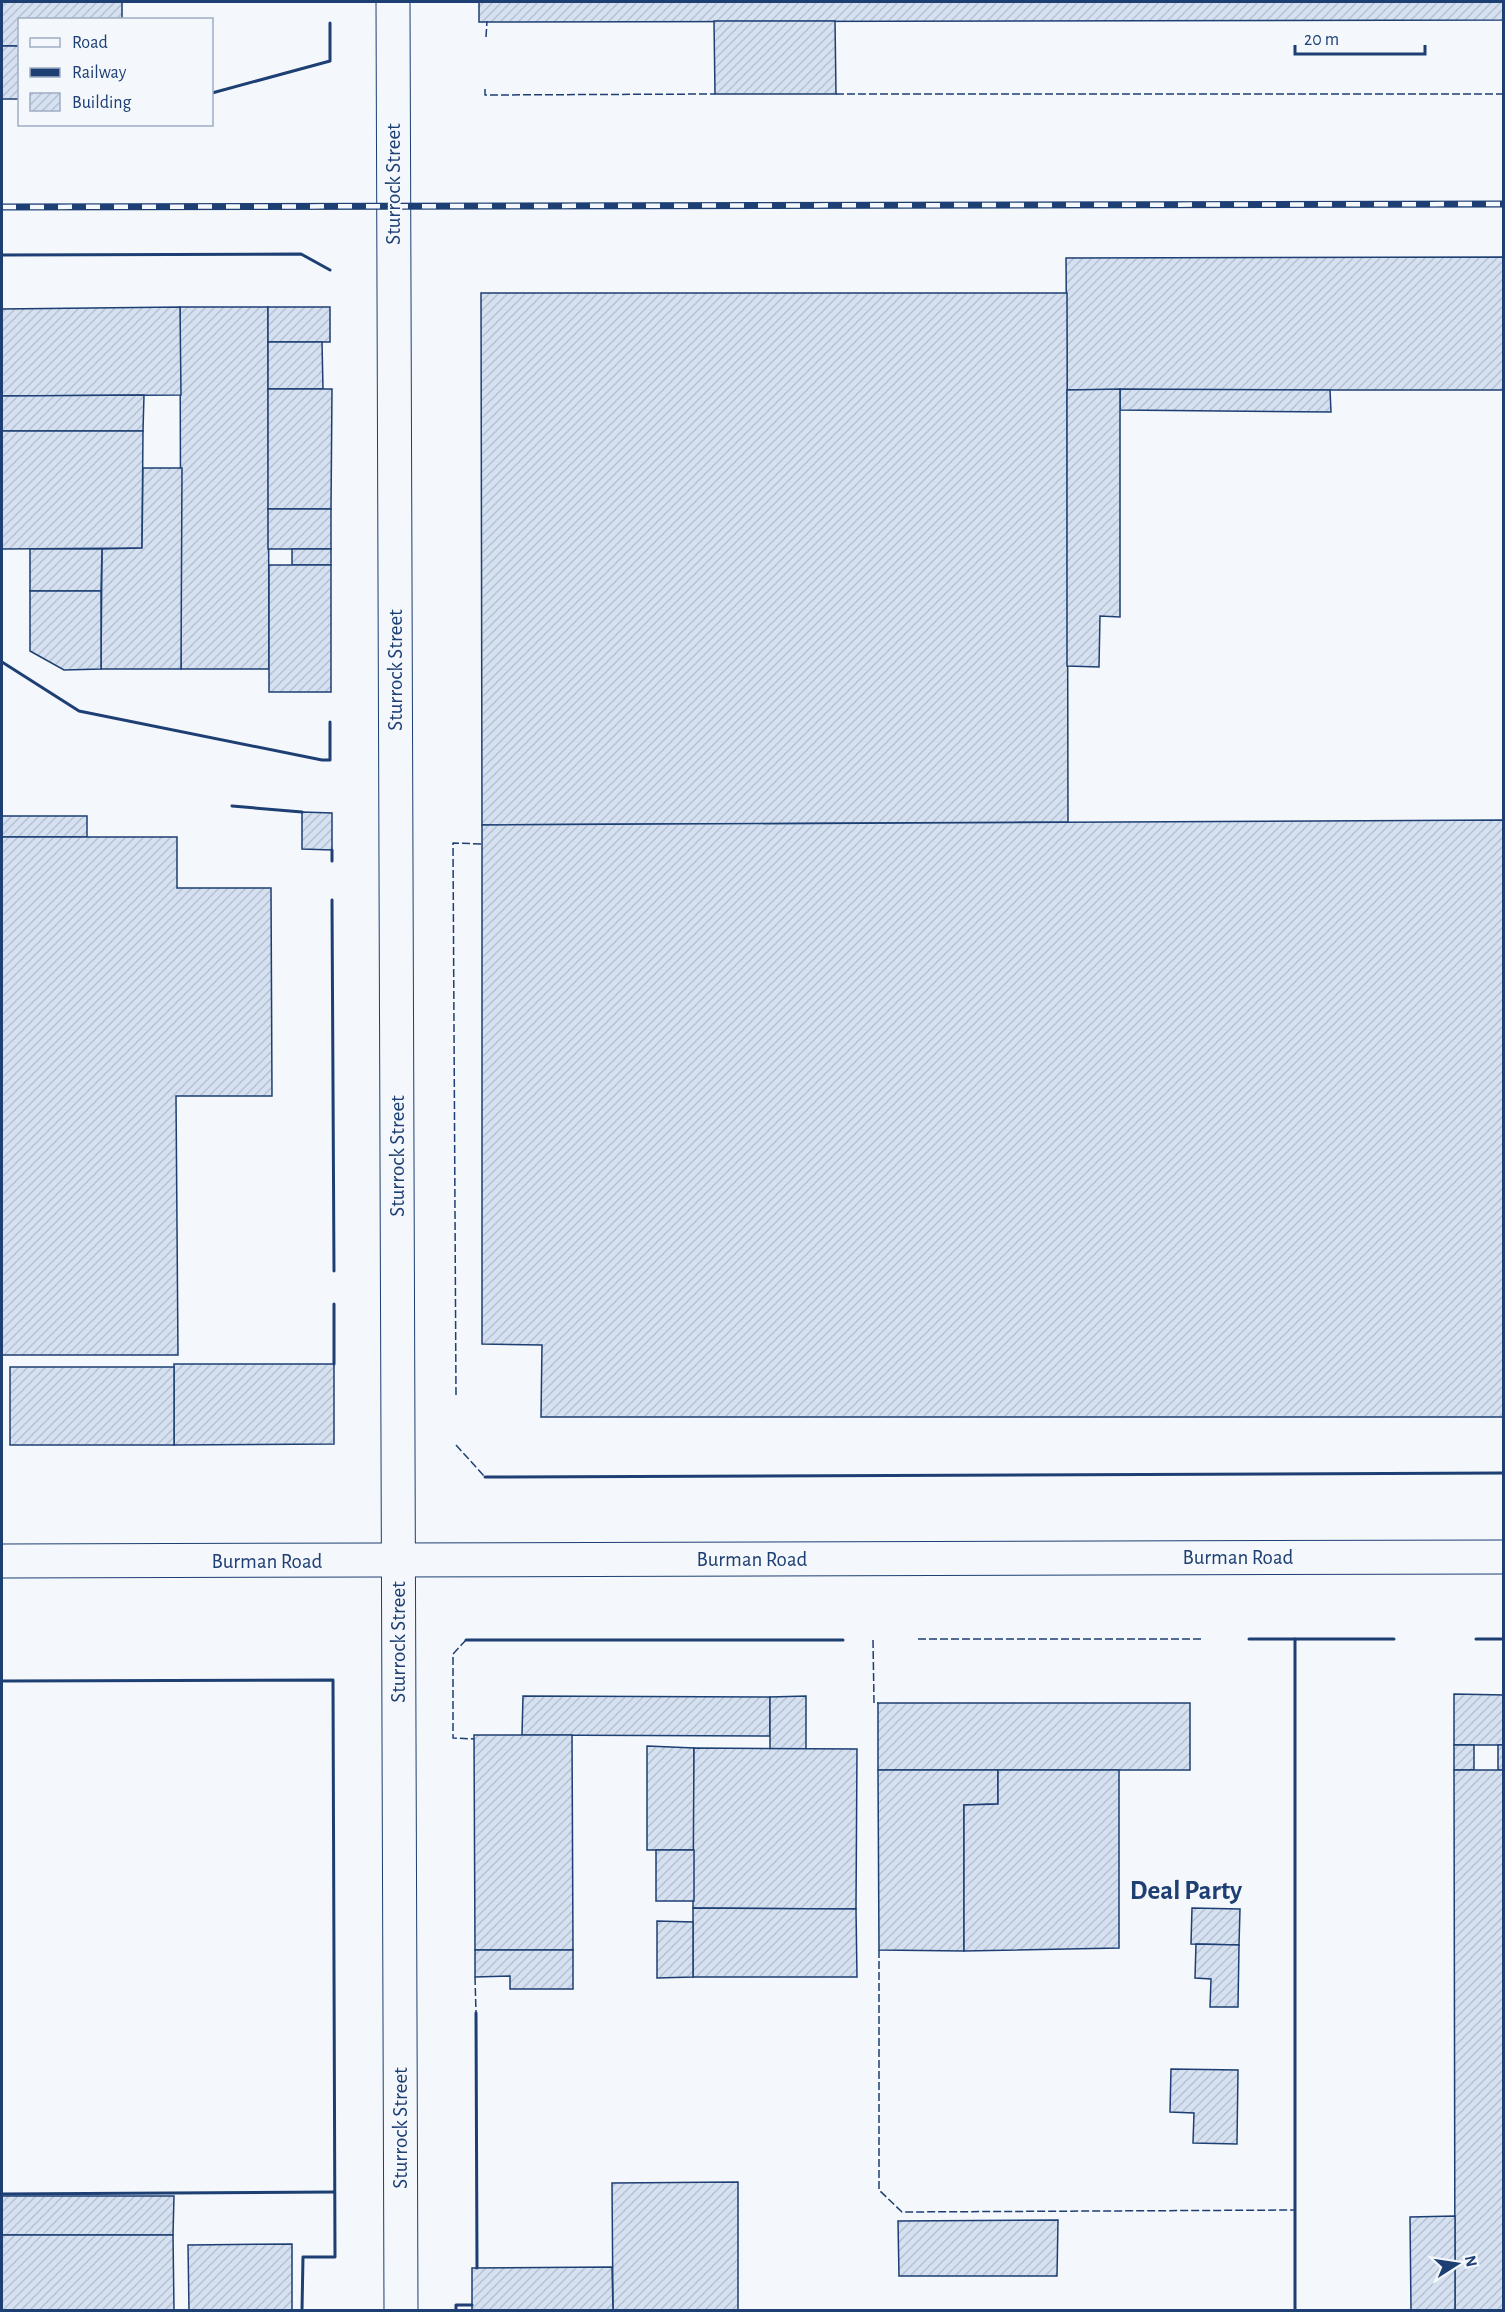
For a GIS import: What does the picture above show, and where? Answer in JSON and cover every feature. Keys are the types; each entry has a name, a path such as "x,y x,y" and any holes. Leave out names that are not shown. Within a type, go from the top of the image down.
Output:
{"street":[{"name":"Sturrock Street","path":"393,2 401,2310"},
{"name":"Burman Road","path":"2,1561 1503,1557"}],"building":[{"path":"2,2 122,2 122,18 18,18 18,46 2,46"},
{"path":"479,2 1504,2 1504,20 479,22"},
{"path":"714,21 835,21 836,94 715,94"},
{"path":"2,46 18,46 18,99 2,99"},
{"path":"1504,257 1504,390 1067,390 1066,258"},
{"path":"481,293 1067,293 1068,822 482,825"},
{"path":"180,307 268,307 269,669 181,669"},
{"path":"180,307 181,395 2,396 2,309"},
{"path":"268,307 330,307 330,342 268,342"},
{"path":"268,342 322,342 323,389 268,389"},
{"path":"268,389 332,389 331,509 268,509"},
{"path":"1120,389 1330,390 1331,412 1120,410"},
{"path":"1120,389 1120,617 1100,616 1099,667 1067,666 1067,390"},
{"path":"144,395 143,431 2,431 2,396"},
{"path":"2,431 143,431 142,548 2,549"},
{"path":"143,468 182,468 181,669 101,669 102,549 142,548"},
{"path":"268,509 331,509 331,549 268,549"},
{"path":"30,549 102,549 101,591 30,591"},
{"path":"292,549 331,549 331,565 292,565"},
{"path":"269,565 331,565 331,692 269,692"},
{"path":"30,591 101,591 101,669 64,670 30,651"},
{"path":"302,812 332,813 332,850 302,849"},
{"path":"2,816 87,816 87,837 2,837"},
{"path":"1504,820 1504,1417 541,1417 542,1345 482,1344 482,825"},
{"path":"2,837 177,837 177,888 271,888 272,1096 176,1096 178,1355 2,1355"},
{"path":"174,1364 334,1364 334,1444 174,1445"},
{"path":"10,1367 174,1367 174,1445 10,1445"},
{"path":"1454,1694 1504,1695 1504,1745 1454,1745"},
{"path":"523,1696 770,1697 770,1736 522,1735"},
{"path":"806,1696 806,1749 770,1749 770,1697"},
{"path":"878,1703 1190,1703 1190,1770 878,1770"},
{"path":"474,1735 572,1735 573,1950 475,1950"},
{"path":"1454,1745 1474,1745 1474,1770 1454,1770"},
{"path":"1498,1745 1504,1745 1504,1770 1498,1770"},
{"path":"647,1746 694,1748 694,1850 647,1850"},
{"path":"694,1748 857,1749 856,1909 693,1908"},
{"path":"878,1770 998,1770 998,1804 964,1805 964,1951 879,1950"},
{"path":"998,1770 1119,1770 1119,1948 964,1951 964,1805 998,1804"},
{"path":"1454,1770 1504,1770 1504,2310 1455,2310"},
{"path":"656,1850 694,1850 694,1901 656,1901"},
{"path":"693,1908 856,1909 857,1977 693,1977"},
{"path":"1192,1908 1240,1909 1239,1945 1191,1944"},
{"path":"657,1921 693,1922 693,1977 657,1978"},
{"path":"1196,1944 1239,1945 1238,2007 1210,2007 1211,1979 1195,1978"},
{"path":"475,1950 573,1950 573,1989 510,1989 510,1976 475,1977"},
{"path":"1171,2069 1238,2070 1237,2144 1193,2143 1194,2113 1170,2112"},
{"path":"738,2182 738,2310 613,2310 612,2183"},
{"path":"2,2196 174,2196 173,2235 2,2235"},
{"path":"1455,2216 1455,2310 1411,2310 1410,2217"},
{"path":"1058,2220 1057,2276 899,2276 898,2221"},
{"path":"2,2235 173,2235 174,2310 2,2310"},
{"path":"292,2244 292,2310 189,2310 188,2245"},
{"path":"612,2267 613,2310 472,2310 472,2268"}],"railway":[{"path":"2,207 1504,204"}],"fence":[{"path":"486,37 487,21"},
{"path":"485,89 485,95 715,94"},
{"path":"836,94 1504,94"},
{"path":"456,1395 453,843 482,844"},
{"path":"456,1445 485,1477"},
{"path":"918,1639 1201,1639"},
{"path":"466,1640 453,1654 453,1738 474,1739"},
{"path":"873,1640 874,1703 878,1703"},
{"path":"879,1950 879,2190 902,2212 1295,2210"},
{"path":"475,1977 476,2013"}],"wall":[{"path":"213,93 330,61 330,23"},
{"path":"2,255 301,254 330,270"},
{"path":"2,662 79,711 322,760 330,760 330,722"},
{"path":"232,806 302,812"},
{"path":"332,850 332,861"},
{"path":"332,900 334,1271"},
{"path":"334,1304 334,1364"},
{"path":"485,1477 1504,1473"},
{"path":"1249,1639 1295,1639"},
{"path":"1295,2310 1295,1639 1394,1639"},
{"path":"1476,1639 1504,1639"},
{"path":"466,1640 843,1640"},
{"path":"2,1681 333,1680 335,2257 303,2257 302,2310"},
{"path":"476,2013 477,2268"},
{"path":"2,2194 334,2192"},
{"path":"456,2310 456,2305 472,2305"}],"district":[{"name":"Deal Party","path":"1186,1890"}]}
